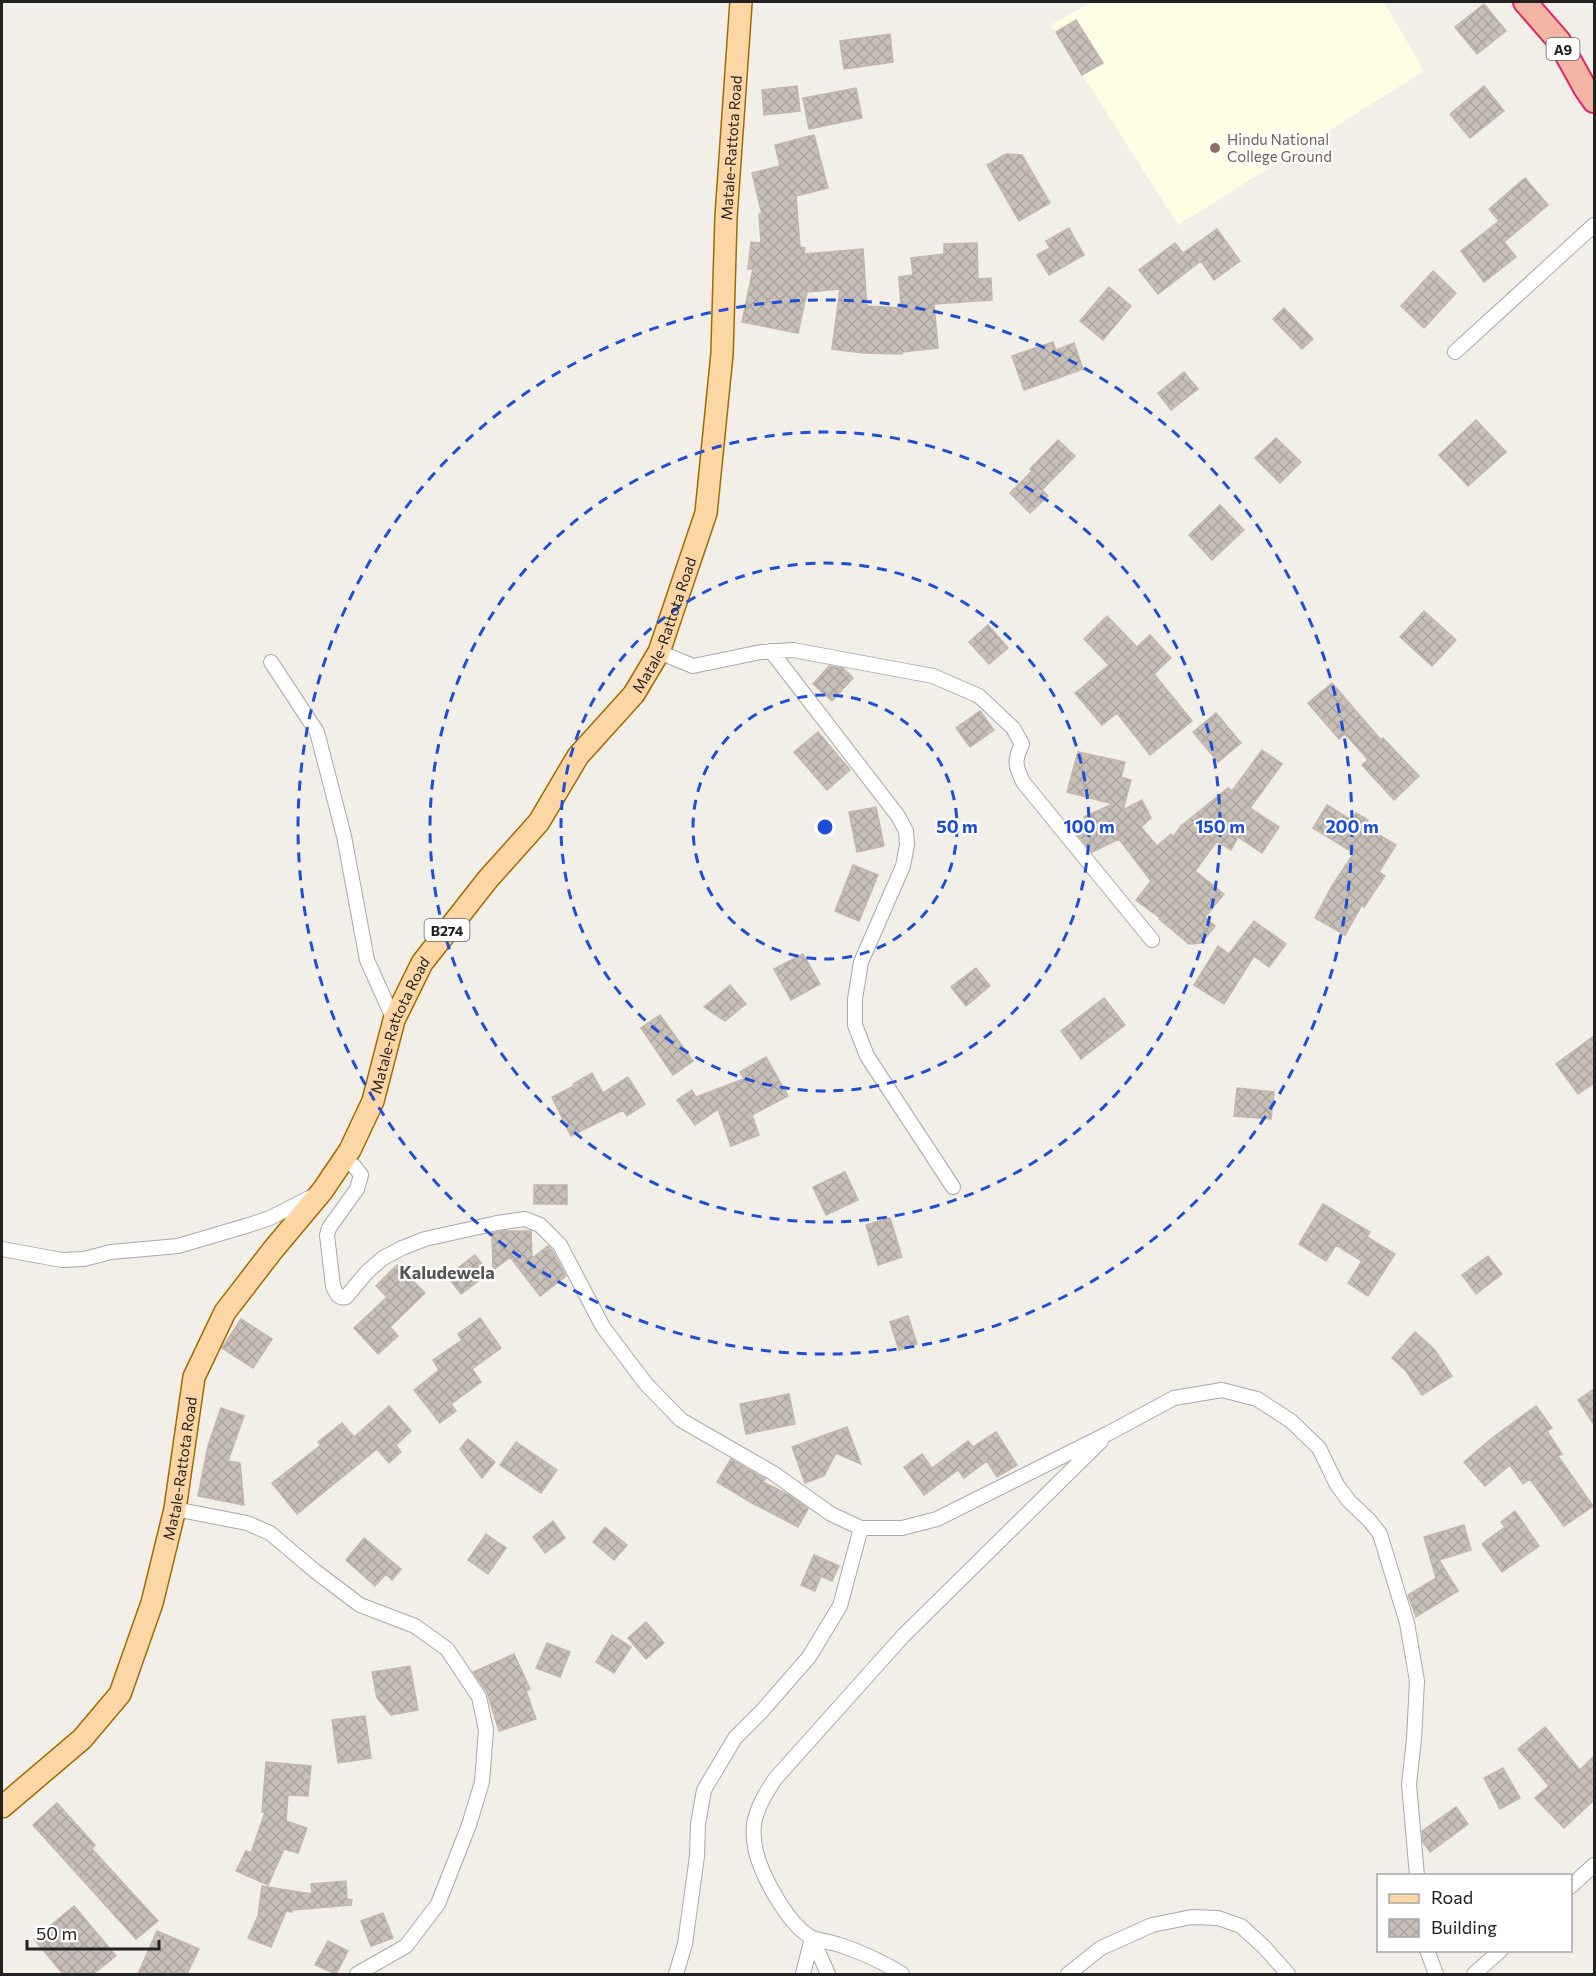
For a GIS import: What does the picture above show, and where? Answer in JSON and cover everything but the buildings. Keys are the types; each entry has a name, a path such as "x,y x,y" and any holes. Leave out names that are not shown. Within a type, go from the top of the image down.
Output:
{"highway":[{"name":"A9","path":"1525,2 1559,41 1591,91"}],"main road":[{"name":"Matale-Rattota Road","path":"2,1808 82,1738 120,1694 152,1603 175,1509 194,1377 225,1312 323,1190 350,1150 373,1101 394,1020 422,963 488,879 539,822 578,756 634,694 659,652 706,513 722,354 726,217 741,2"}],"street":[{"path":"1455,352 1594,225"},
{"path":"659,652 693,666 761,652 793,650 933,676 979,696 1013,728 1022,744 1016,757 1016,768 1023,782 1152,940"},
{"path":"771,651 898,816 906,831 907,845 903,867 861,962 855,999 855,1025 867,1056 953,1187"},
{"path":"271,662 317,732 344,836 367,960 394,1020"},
{"path":"343,1160 354,1166 361,1175 357,1189 327,1234 336,1294 346,1297 367,1272 383,1258 402,1248 425,1239 525,1219 540,1226 560,1245 603,1327 646,1384 681,1420 707,1437 764,1467 831,1514 861,1528 902,1528 938,1519 1174,1398 1221,1390 1257,1399 1291,1421 1319,1448 1337,1485 1380,1534 1407,1623 1417,1681 1409,1784 1417,1874"},
{"path":"2,1249 62,1260 84,1259 111,1252 178,1246 270,1218 323,1190"},
{"path":"902,1974 885,1964 840,1945 812,1938 794,1923 775,1894 759,1861 754,1840 754,1822 761,1800 775,1779 903,1636 1109,1433"},
{"path":"175,1509 247,1523 270,1533 360,1605 415,1626 447,1649 479,1697 486,1730 482,1782 469,1825 438,1904 406,1946 357,1974"},
{"path":"676,1974 685,1944 704,1790 735,1738 809,1657 840,1606 861,1528"},
{"path":"1572,1885 1594,1865"},
{"path":"1068,1974 1101,1948 1152,1925 1192,1917 1218,1918 1241,1926 1288,1974"},
{"path":"803,1974 812,1938"},
{"path":"812,1938 828,1974"},
{"path":"1428,1952 1436,1974"},
{"path":"1474,1974 1499,1952"}],"shaded area":[{"name":"Hindu National College Ground","path":"1092,2 1384,2 1424,71 1178,225 1051,25"}],"place":[{"name":"Hindu National College Ground","path":"1215,148"}],"district":[{"name":"Kaludewela","path":"447,1272"}]}
